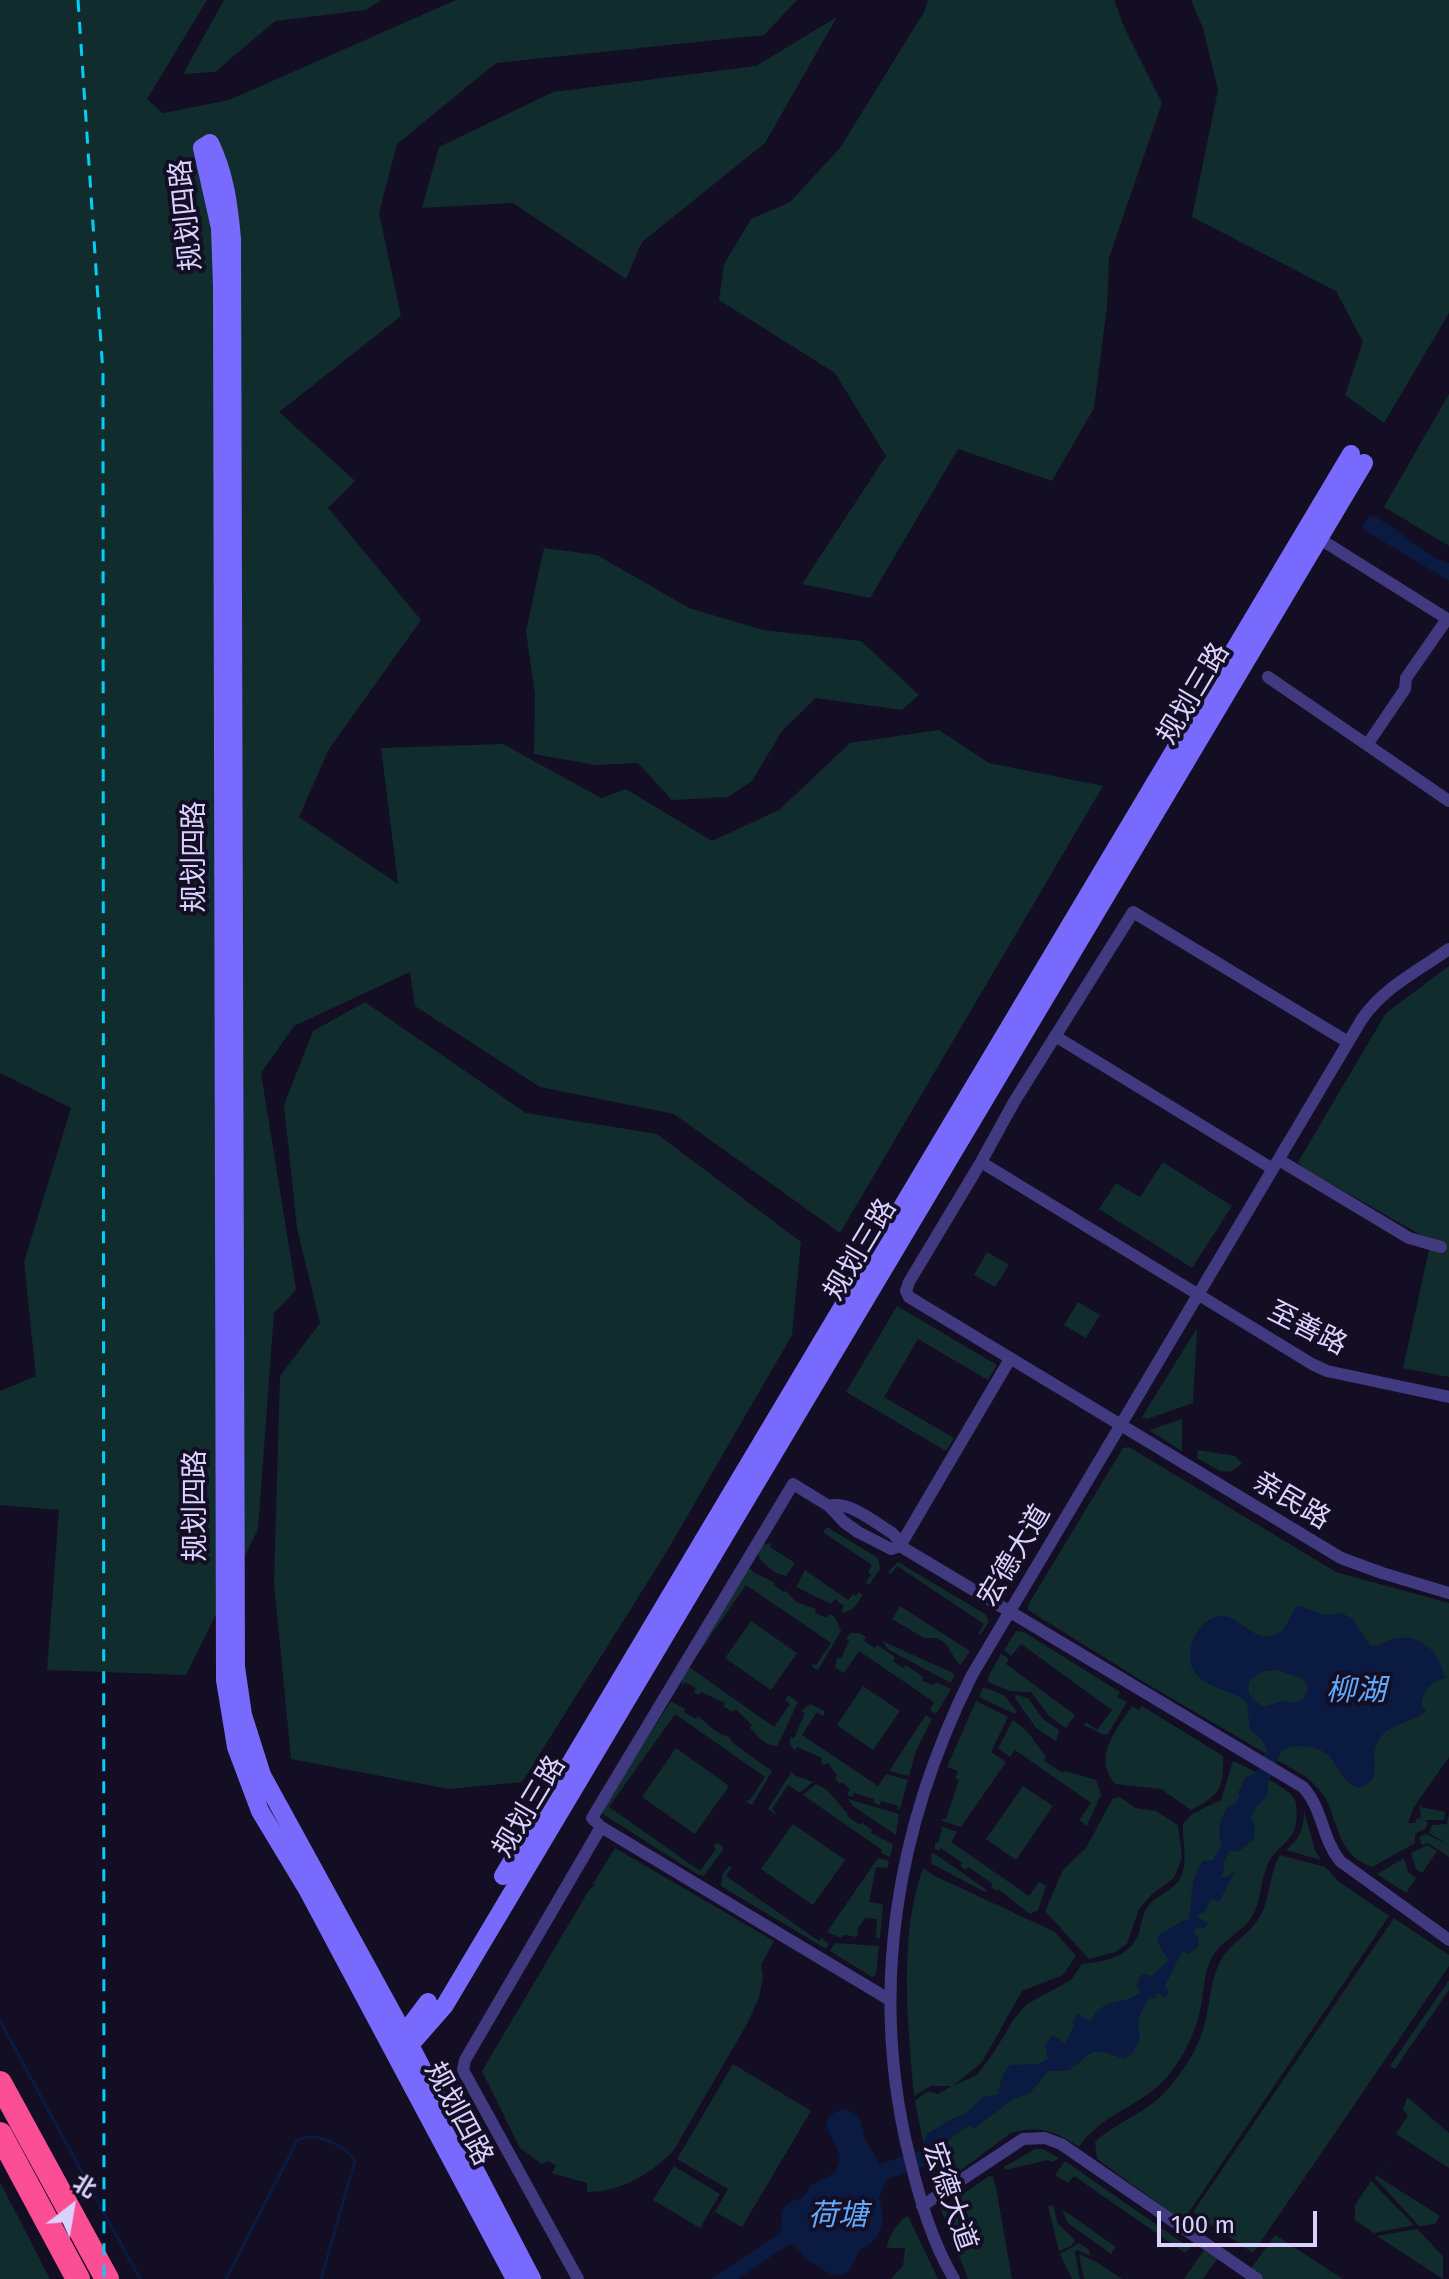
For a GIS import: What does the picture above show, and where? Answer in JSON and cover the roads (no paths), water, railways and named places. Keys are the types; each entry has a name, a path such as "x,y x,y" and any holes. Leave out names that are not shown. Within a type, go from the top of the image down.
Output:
{"highway":[{"path":"0,2083 107,2279"},
{"path":"0,2134 78,2279"}],"main road":[{"name":"规划四路","path":"515,2279 399,2044 262,1775 243,1715 236,1667 233,286 228,200 220,164 210,143 202,148 220,228 222,286 225,1680 236,1747 260,1811 399,2044 532,2279"},
{"name":"规划三路","path":"399,2044 445,2005 948,1144 1357,458 1320,539 948,1144 503,1876"},
{"path":"399,2044 428,2002"}],"street":[{"path":"1320,539 1448,619 1408,675 1405,689 1367,745"},
{"path":"1268,677 1449,801"},
{"path":"981,1162 1133,912 1348,1042"},
{"name":"宏德大道","path":"954,2279 922,2206 901,2125 895,2082 890,2000 892,1950 900,1882 915,1816 972,1675 1348,1042 1373,1003 1449,949"},
{"path":"1055,1036 1409,1238 1441,1247"},
{"name":"至善路","path":"981,1162 1298,1357 1327,1371 1449,1397"},
{"name":"亲民路","path":"981,1162 906,1291 909,1297 1341,1558 1449,1593"},
{"path":"900,1546 1010,1359"},
{"path":"890,2000 593,1822 793,1484 829,1506 835,1504 849,1508 892,1533 900,1546 1303,1787 1314,1800 1328,1843 1347,1868 1449,1940"},
{"path":"578,2279 463,2070 465,2060 601,1827"},
{"path":"922,2206 1023,2139 1045,2138 1061,2144 1257,2279"}],"water":[{"path":"1370,515 1431,555 1449,563 1449,581 1364,530 1363,525"},
{"path":"1298,1606 1325,1615 1341,1613 1352,1618 1370,1646 1404,1638 1421,1642 1434,1653 1443,1669 1445,1678 1432,1684 1422,1700 1421,1705 1426,1711 1388,1730 1378,1741 1372,1779 1358,1788 1350,1784 1327,1754 1319,1750 1298,1746 1282,1750 1268,1783 1267,1796 1251,1817 1255,1828 1254,1839 1238,1852 1230,1850 1221,1877 1235,1871 1219,1902 1212,1898 1204,1913 1197,1918 1208,1923 1205,1928 1195,1928 1193,1933 1199,1938 1198,1947 1180,1955 1165,1986 1169,1992 1165,1999 1159,1993 1155,1994 1156,1998 1149,1999 1143,2009 1138,2022 1140,2038 1133,2053 1124,2059 1104,2052 1093,2052 1069,2071 1048,2071 1030,2093 1013,2099 974,2129 970,2125 953,2137 934,2163 886,2180 879,2199 883,2218 881,2229 844,2274 832,2274 818,2267 792,2244 738,2279 711,2279 780,2233 787,2204 804,2196 811,2186 834,2172 839,2156 827,2125 828,2118 834,2113 846,2109 859,2116 866,2141 880,2164 919,2151 927,2134 964,2115 984,2096 997,2095 1003,2074 1010,2065 1038,2064 1048,2059 1045,2045 1052,2035 1065,2043 1077,2014 1090,2021 1096,2012 1108,2004 1133,1997 1140,1992 1137,1986 1140,1976 1152,1976 1169,1960 1158,1938 1163,1932 1188,1920 1198,1869 1203,1861 1213,1860 1222,1844 1219,1830 1227,1807 1236,1803 1245,1778 1256,1773 1267,1749 1250,1730 1247,1703 1205,1682 1194,1671 1190,1659 1192,1641 1203,1625 1222,1616 1261,1636 1276,1635 1284,1628","holes":["1278,1670 1303,1679 1308,1689 1304,1699 1294,1703 1283,1701 1263,1707 1249,1692 1250,1680 1263,1671"]}],"waterway":[{"path":"0,2021 140,2279"},
{"path":"226,2279 297,2141 311,2137 337,2145 355,2161 321,2279"}],"railway":[{"path":"78,0 103,374 104,2279"}],"water label":[{"name":"柳湖","path":"1356,1692"},
{"name":"荷塘","path":"838,2217"}]}
